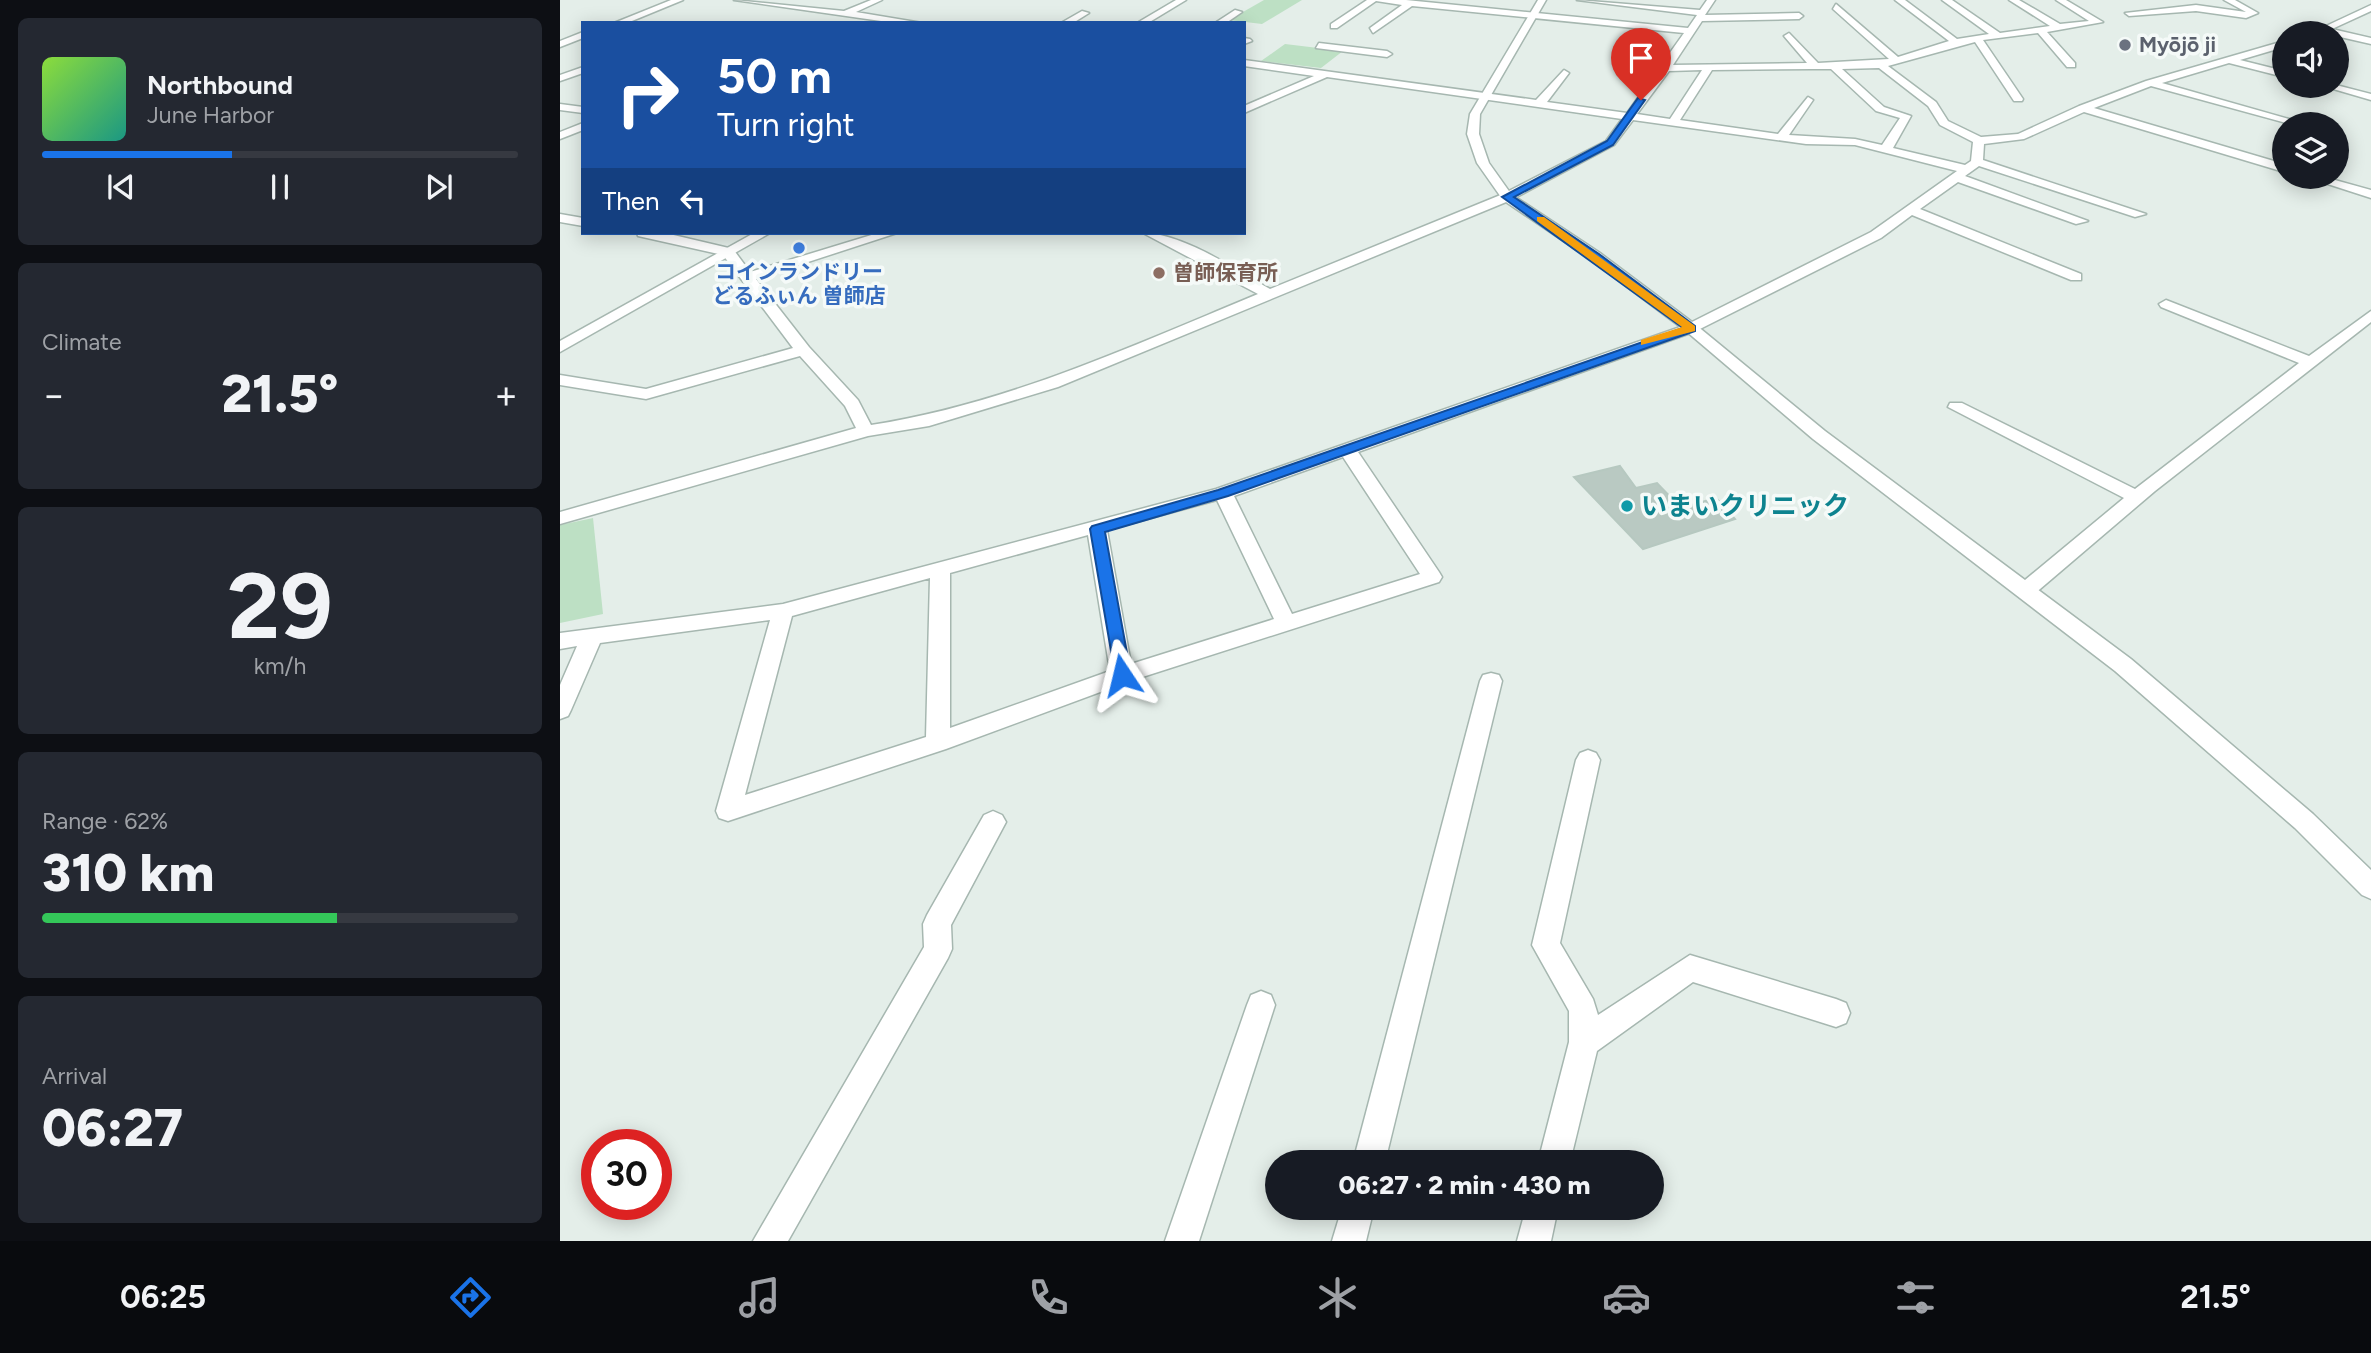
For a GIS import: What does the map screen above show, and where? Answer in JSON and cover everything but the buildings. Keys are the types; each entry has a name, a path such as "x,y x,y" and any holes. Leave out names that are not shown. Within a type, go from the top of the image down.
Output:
{"street":[{"path":"623,21 679,0"},
{"path":"738,0 904,21"},
{"path":"830,21 878,0"},
{"path":"1145,21 1182,0"},
{"path":"1334,26 1373,0"},
{"path":"1380,0 1690,31"},
{"path":"1542,0 1475,114 1473,134 1483,163 1507,197 1595,256 1691,328 1819,435 2123,665 2304,821 2371,887"},
{"path":"1581,0 1701,15 1799,16"},
{"path":"560,519 866,431 923,422 1052,384 1507,197 1610,143 1666,68 1711,0"},
{"path":"1899,0 1956,42"},
{"path":"1945,0 1997,35"},
{"path":"2013,0 2059,27"},
{"path":"1666,68 1835,68 1881,65 1956,42 2098,22 2060,0"},
{"path":"2125,0 2147,12"},
{"path":"2129,13 2196,8 2246,15 2255,13 2228,0"},
{"path":"1373,30 1410,3"},
{"path":"1836,7 1895,59"},
{"path":"2343,21 2371,8"},
{"path":"1222,21 1238,12"},
{"path":"1069,21 1085,13"},
{"path":"2040,30 2071,65"},
{"path":"560,32 581,35"},
{"path":"560,44 581,36"},
{"path":"1789,36 1817,68"},
{"path":"2349,37 2371,41"},
{"path":"1977,38 2018,99"},
{"path":"1319,46 1387,54 1378,63"},
{"path":"1881,65 1932,104 1944,123 1979,141 2020,137 2082,108 2150,83 2272,47"},
{"path":"2229,60 2272,71"},
{"path":"1246,63 1781,138 1856,142 2140,214"},
{"path":"1673,122 1709,68"},
{"path":"1835,68 1881,109 1906,116 1886,149"},
{"path":"1358,78 1368,70"},
{"path":"560,78 581,71"},
{"path":"1246,109 1328,73"},
{"path":"1540,103 1564,73"},
{"path":"2150,83 2272,116"},
{"path":"2349,91 2371,97"},
{"path":"1781,138 1808,100"},
{"path":"560,107 581,110"},
{"path":"2082,108 2272,164"},
{"path":"560,136 581,127"},
{"path":"560,641 783,611 1097,529 1223,493 1691,328 1876,235 1966,169 1979,141"},
{"path":"1966,169 2081,221"},
{"path":"2349,188 2371,194"},
{"path":"1911,210 2076,276"},
{"path":"560,218 581,222"},
{"path":"654,235 728,252 803,350 852,404 866,431"},
{"path":"560,347 759,235"},
{"path":"748,277 884,235"},
{"path":"1153,235 1218,265 1269,295"},
{"path":"2166,304 2311,362"},
{"path":"2026,590 2136,498 2371,315"},
{"path":"560,380 646,394 803,350"},
{"path":"1956,407 2136,498"},
{"path":"783,611 728,811 938,742 1122,675 1432,577 1347,449"},
{"path":"1223,493 1286,623"},
{"path":"1097,529 1122,675"},
{"path":"938,742 940,571"},
{"path":"560,710 592,637"},
{"path":"1372,1150 1491,681"},
{"path":"1557,1150 1584,1042 1583,1009 1546,945 1588,760"},
{"path":"770,1241 938,949 937,925 993,822"},
{"path":"1584,1042 1690,968 1836,1013"},
{"path":"1182,1241 1261,1005"},
{"path":"1349,1241 1355,1220"},
{"path":"1534,1241 1539,1220"}],"green space":[{"path":"1264,0 1302,0 1262,24 1229,20"},
{"path":"1285,44 1343,51 1321,68 1261,61"},
{"path":"593,518 603,614 560,623 560,525"}],"slow traffic":[{"path":"1540,219 1595,256 1691,328 1645,343"}],"place":[{"name":"Myōjō ji","path":"2125,45"},
{"name":"コインランドリー どるふぃん 曽師店","path":"799,248"},
{"name":"曽師保育所","path":"1159,273"},
{"name":"いまいクリニック","path":"1627,506"}],"route":[{"path":"1122,675 1097,529 1223,493 1691,328 1595,256 1507,197 1610,143 1641,100"}]}
